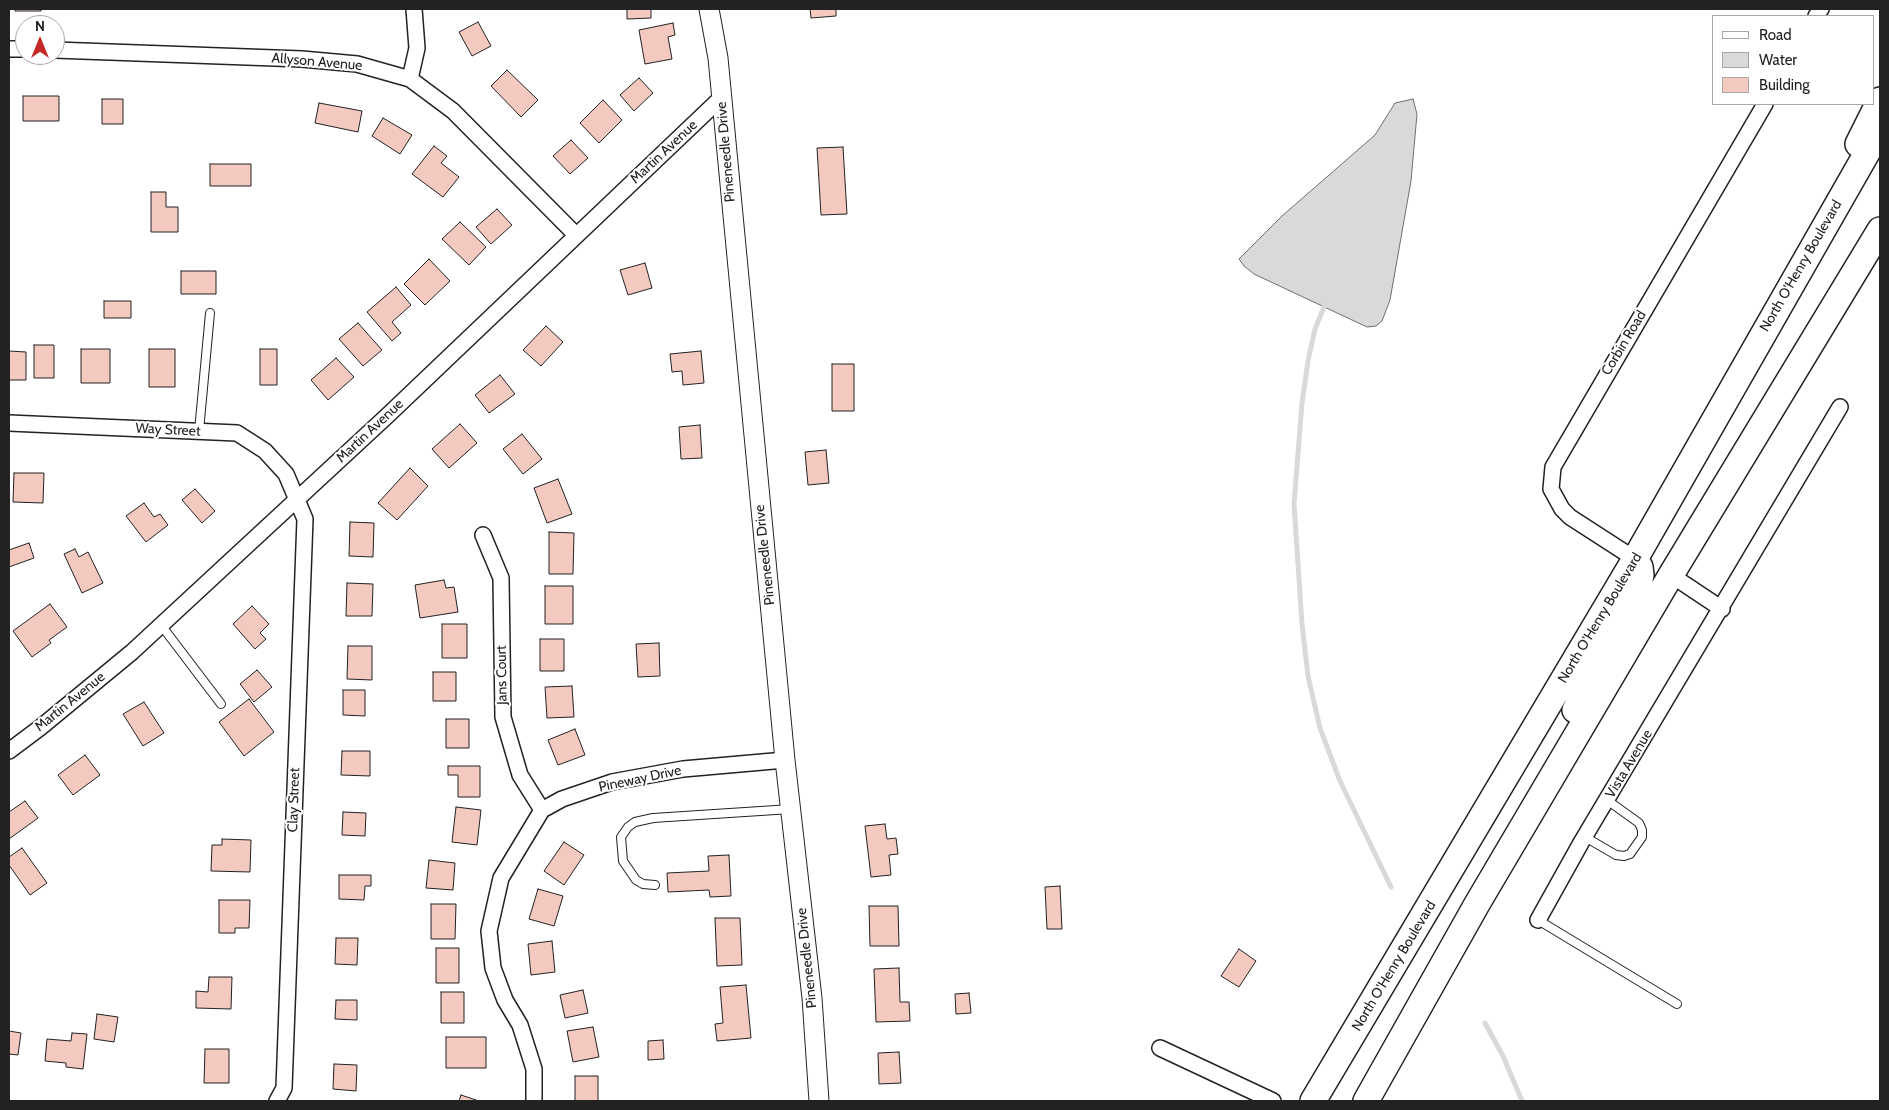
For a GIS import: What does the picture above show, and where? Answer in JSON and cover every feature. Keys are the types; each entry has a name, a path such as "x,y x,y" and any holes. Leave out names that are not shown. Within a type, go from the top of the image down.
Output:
{"highway":[{"path":"1805,259 1880,100"},
{"name":"North O'Henry Boulevard","path":"1313,1101 1635,559 1880,130"},
{"path":"1366,1101 1520,830 1671,575 1880,230"},
{"path":"1520,830 1588,681 1637,594 1641,575 1640,566 1635,559"},
{"path":"1334,1101 1402,954"}],"street":[{"path":"410,79 417,48 414,9"},
{"name":"Pineneedle Drive","path":"709,9 718,58 785,760 812,998 819,1101"},
{"name":"Allyson Avenue","path":"65,50 302,58 357,64 410,79 454,111 576,236"},
{"name":"Martin Avenue","path":"9,750 41,727 161,625 387,416 721,98"},
{"name":"Corbin Road","path":"1635,559 1570,518 1562,509 1551,489 1553,467 1764,105"},
{"name":"Vista Avenue","path":"1538,920 1585,837 1722,609 1840,407"},
{"name":"Way Street","path":"9,423 237,434 264,451 286,474 296,499"},
{"name":"Clay Street","path":"278,1101 284,1088 306,519 296,499"},
{"name":"Jans Court","path":"483,535 501,578 503,717 520,775 542,810"},
{"path":"1671,575 1722,609"},
{"name":"Pineway Drive","path":"542,810 562,799 612,782 683,769 785,760"},
{"path":"534,1101 534,1069 520,1025 505,1000 493,968 489,931 501,878 542,810"},
{"path":"1160,1048 1273,1101"}],"lane":[{"path":"199,431 210,313"},
{"path":"161,625 221,704"},
{"path":"1585,837 1616,856 1630,854 1642,837 1639,823 1607,800"},
{"path":"655,885 643,884 636,880 623,861 621,837 628,827 635,822 653,818 791,809"},
{"path":"1538,920 1677,1004"}],"water":[{"path":"1413,99 1417,114 1411,181 1390,300 1382,321 1376,326 1367,327 1254,274 1244,266 1239,259 1282,216 1375,135 1395,103"}],"building":[{"path":"15,9 41,9 41,11 15,11"},
{"path":"627,9 651,9 651,18 627,19"},
{"path":"810,9 836,9 836,16 811,18"},
{"path":"478,22 491,46 472,56 459,32"},
{"path":"673,23 675,35 668,37 672,59 645,64 639,30"},
{"path":"507,70 538,100 521,117 491,86"},
{"path":"639,78 653,93 634,111 620,95"},
{"path":"23,96 59,96 59,121 23,121"},
{"path":"102,99 123,99 123,124 102,124"},
{"path":"603,100 622,120 599,143 580,123"},
{"path":"319,103 362,111 358,132 315,123"},
{"path":"383,118 412,135 400,154 372,136"},
{"path":"571,140 588,158 570,174 553,156"},
{"path":"434,146 447,156 441,163 459,177 443,197 412,174"},
{"path":"843,147 847,214 821,215 817,148"},
{"path":"210,164 251,164 251,186 210,186"},
{"path":"151,192 166,192 166,207 178,207 178,232 151,232"},
{"path":"497,209 512,225 491,244 476,227"},
{"path":"460,222 486,247 469,265 442,239"},
{"path":"429,259 450,281 425,305 404,284"},
{"path":"645,263 652,288 628,295 620,270"},
{"path":"181,271 216,271 216,294 181,294"},
{"path":"396,287 411,305 392,322 401,333 392,341 367,312"},
{"path":"104,301 131,301 131,318 104,318"},
{"path":"358,323 382,350 363,366 339,339"},
{"path":"546,326 563,342 541,366 523,350"},
{"path":"34,345 54,345 54,378 34,378"},
{"path":"81,349 110,349 110,383 81,383"},
{"path":"149,349 175,349 175,387 149,387"},
{"path":"260,349 277,349 277,385 260,385"},
{"path":"9,351 26,352 26,380 9,380"},
{"path":"701,351 704,383 683,385 682,371 672,372 670,354"},
{"path":"336,358 354,377 328,400 311,380"},
{"path":"832,364 854,364 854,411 832,411"},
{"path":"500,375 515,394 489,413 475,395"},
{"path":"460,424 477,443 449,468 432,449"},
{"path":"700,425 702,458 681,459 679,427"},
{"path":"522,434 542,459 523,474 503,449"},
{"path":"826,450 829,483 808,485 805,452"},
{"path":"410,468 428,486 397,520 378,503"},
{"path":"14,473 44,473 43,503 13,502"},
{"path":"558,479 572,514 547,523 534,488"},
{"path":"195,489 215,511 202,523 182,500"},
{"path":"144,503 154,517 160,514 168,525 146,542 126,516"},
{"path":"350,522 374,523 373,557 349,556"},
{"path":"549,532 574,533 573,574 549,574"},
{"path":"29,543 34,558 9,567 9,550"},
{"path":"75,549 79,557 88,552 103,583 82,593 64,554"},
{"path":"444,580 446,588 454,587 458,612 420,618 415,585"},
{"path":"347,583 373,584 372,616 346,616"},
{"path":"545,586 573,586 573,624 545,624"},
{"path":"50,604 67,627 49,640 51,643 32,657 13,631"},
{"path":"252,606 269,624 260,633 266,639 255,649 233,624"},
{"path":"442,624 467,624 467,658 442,658"},
{"path":"540,639 564,639 564,671 540,671"},
{"path":"659,643 660,676 638,677 636,644"},
{"path":"348,646 372,646 372,680 347,679"},
{"path":"257,670 272,687 254,702 240,684"},
{"path":"433,672 456,672 456,701 433,701"},
{"path":"572,686 574,717 547,718 545,687"},
{"path":"343,690 365,690 365,716 343,715"},
{"path":"249,699 274,732 244,756 219,722"},
{"path":"144,702 164,733 143,746 123,714"},
{"path":"446,719 469,719 469,748 446,748"},
{"path":"575,729 585,755 558,765 548,740"},
{"path":"342,751 370,751 370,776 341,775"},
{"path":"85,755 100,775 73,795 58,775"},
{"path":"448,766 480,766 480,797 458,797 458,775 448,775"},
{"path":"25,801 38,818 9,839 9,812"},
{"path":"456,807 481,810 477,845 452,842"},
{"path":"343,812 366,813 365,836 342,835"},
{"path":"885,824 887,839 896,838 898,854 889,855 891,875 871,877 865,826"},
{"path":"222,839 251,840 250,872 211,871 212,845 222,845"},
{"path":"564,842 584,855 564,885 544,871"},
{"path":"22,848 47,883 30,895 9,865 9,857"},
{"path":"729,855 731,896 710,897 709,890 668,892 667,873 709,871 708,856"},
{"path":"429,860 455,863 453,890 426,888"},
{"path":"339,875 371,875 371,886 365,886 364,900 339,899"},
{"path":"1060,886 1062,929 1047,929 1045,887"},
{"path":"538,889 563,896 554,926 529,919"},
{"path":"219,900 250,900 249,928 235,928 235,933 219,933"},
{"path":"431,904 456,904 455,939 431,939"},
{"path":"869,906 898,906 899,946 870,946"},
{"path":"715,918 740,918 742,965 717,966"},
{"path":"336,938 358,938 357,965 335,964"},
{"path":"552,941 555,972 531,975 528,944"},
{"path":"436,948 459,948 459,983 436,983"},
{"path":"1239,949 1256,961 1239,987 1221,976"},
{"path":"899,968 900,1002 909,1002 910,1021 876,1022 874,969"},
{"path":"209,977 232,977 231,1009 196,1008 196,991 208,992"},
{"path":"746,985 751,1038 717,1041 715,1024 723,1023 720,987"},
{"path":"583,990 588,1013 565,1018 560,995"},
{"path":"441,992 464,992 464,1023 441,1023"},
{"path":"969,993 971,1013 956,1014 955,994"},
{"path":"336,1000 357,1000 357,1020 335,1019"},
{"path":"97,1014 118,1017 114,1042 94,1039"},
{"path":"593,1027 599,1057 573,1062 567,1031"},
{"path":"9,1031 21,1033 18,1055 9,1054"},
{"path":"72,1033 87,1034 83,1069 66,1067 66,1063 45,1061 47,1039 71,1041"},
{"path":"446,1037 486,1037 486,1068 446,1068"},
{"path":"663,1040 664,1059 648,1060 648,1041"},
{"path":"205,1049 229,1049 229,1083 204,1083"},
{"path":"899,1052 901,1083 879,1084 878,1053"},
{"path":"334,1064 357,1065 356,1091 333,1089"},
{"path":"575,1076 598,1076 598,1101 575,1101"},
{"path":"461,1095 479,1101 459,1101"}],"waterway":[{"path":"1326,302 1315,329 1308,361 1302,403 1294,504 1302,624 1308,676 1320,728 1340,781 1391,887"},
{"path":"1485,1023 1503,1056 1522,1101"}]}
